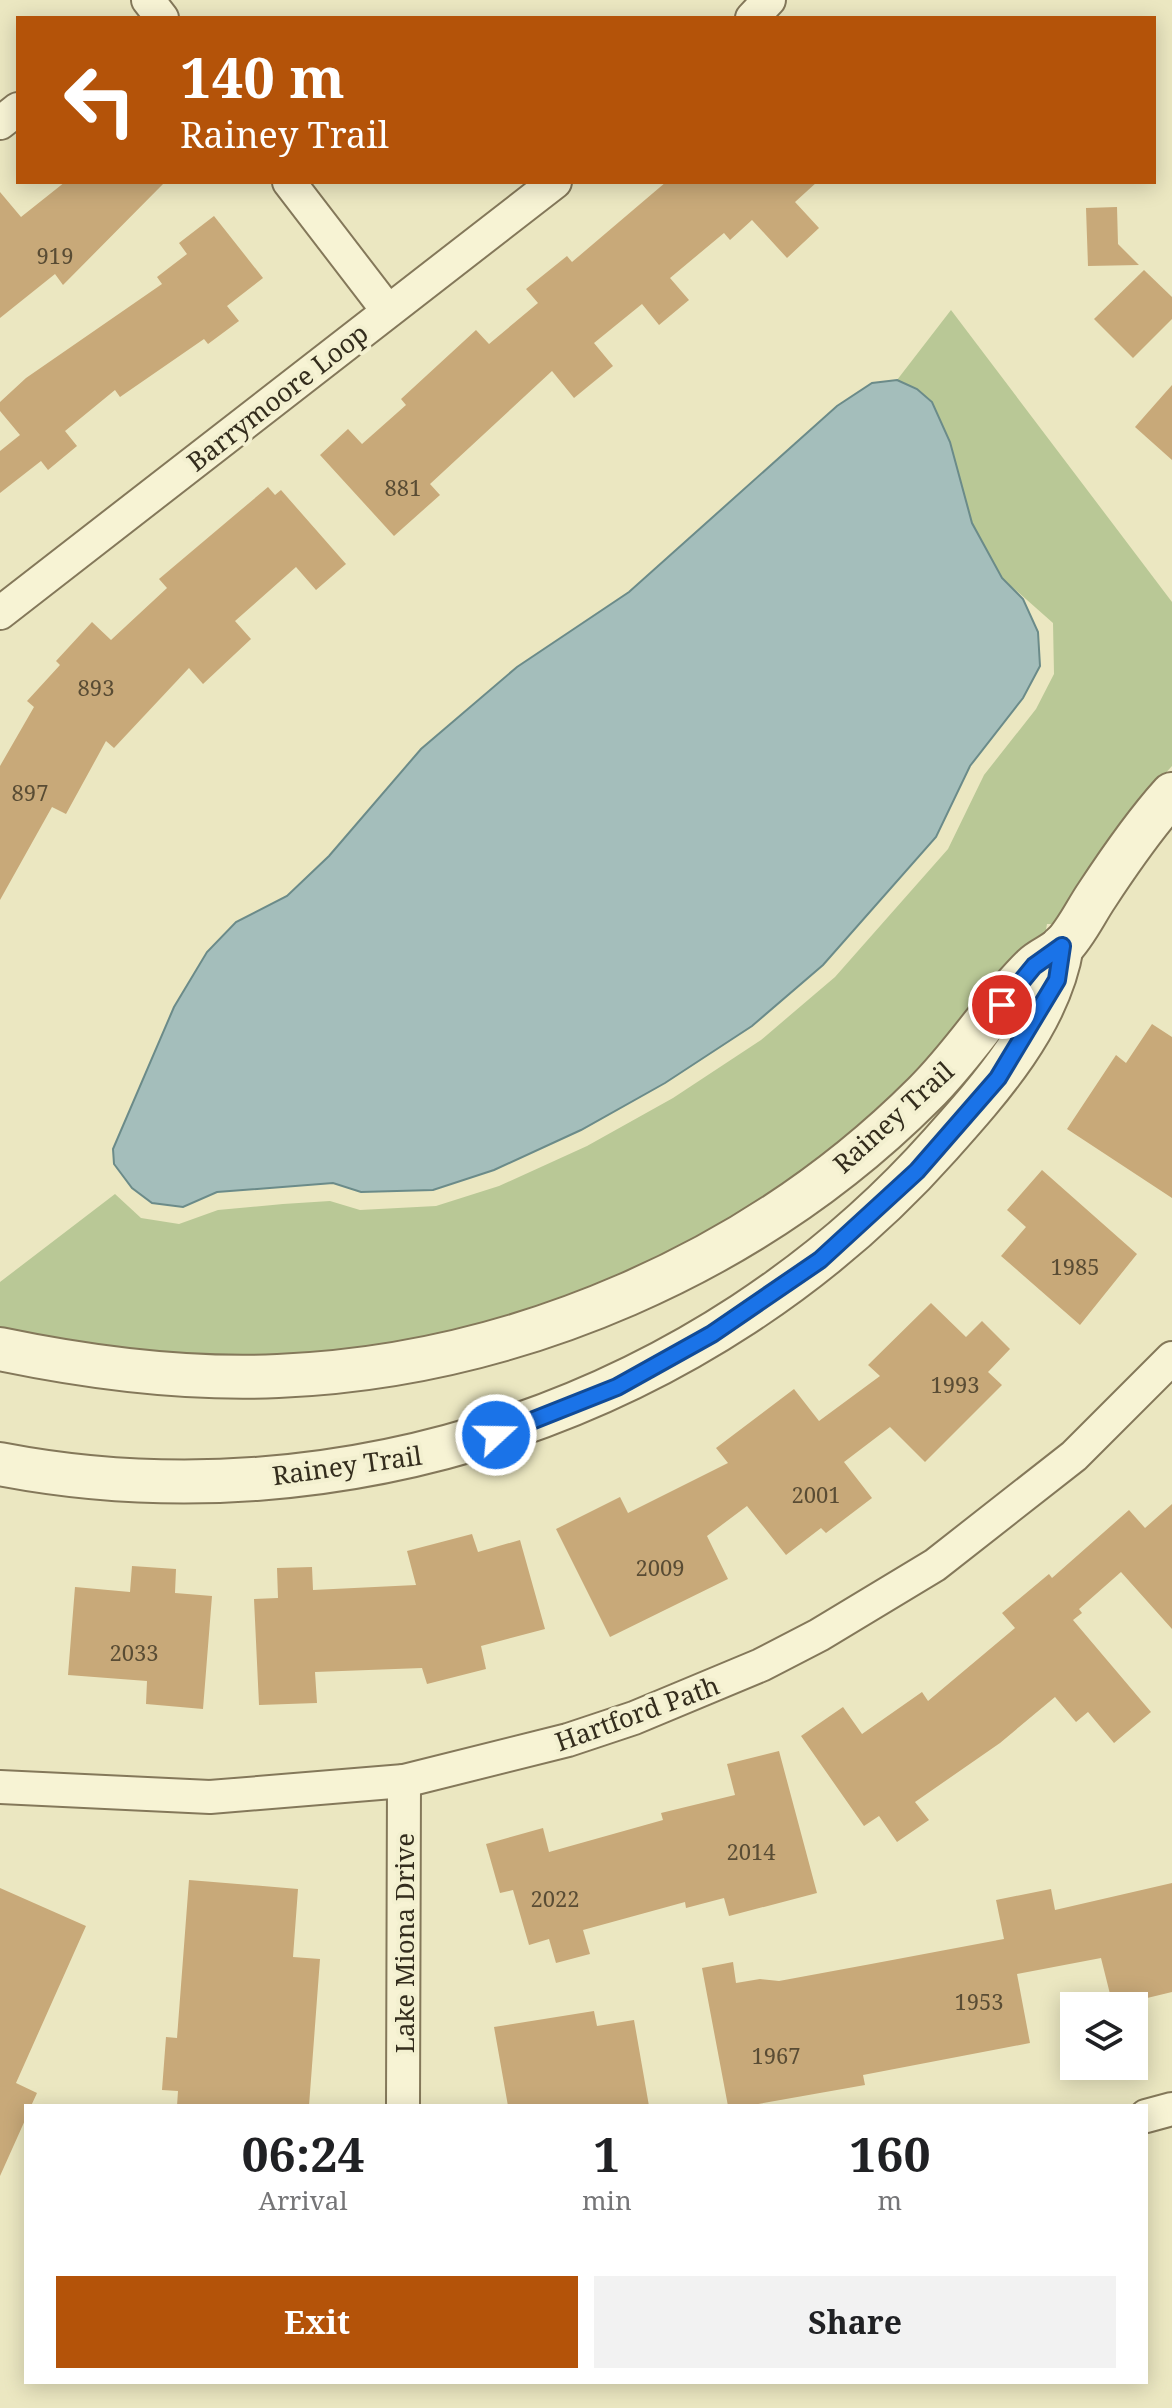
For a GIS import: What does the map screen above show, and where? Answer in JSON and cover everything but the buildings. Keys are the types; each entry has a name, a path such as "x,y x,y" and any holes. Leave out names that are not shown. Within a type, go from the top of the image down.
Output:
{"street":[{"path":"754,16 769,0"},
{"path":"0,123 16,111"},
{"path":"291,184 388,311"},
{"name":"Barrymoore Loop","path":"0,613 552,184"},
{"name":"Rainey Trail","path":"0,1349 121,1369 199,1376 278,1376 348,1370 449,1353 528,1331 598,1306 715,1251 773,1216 836,1170 926,1092 1034,966 1062,946 1114,868 1172,794"},
{"name":"Rainey Trail","path":"0,1464 125,1479 180,1481 238,1480 340,1470 468,1443 617,1387 712,1334 776,1293 820,1260 917,1171 998,1078 1057,980 1062,946"},
{"name":"Hartford Path","path":"0,1787 17,1785 124,1795 210,1797 404,1781 568,1740 634,1718 701,1693 819,1635 935,1565 1074,1456 1172,1358"},
{"name":"Lake Miona Drive","path":"403,2104 404,1781"},
{"path":"1148,2115 1172,2109"}],"green space":[{"path":"951,310 1172,602 1172,766 1142,799 1055,924 1047,924 1045,935 947,1044 884,1106 813,1166 736,1217 654,1261 568,1297 479,1325 388,1344 295,1354 203,1356 101,1346 0,1327 0,1282 115,1194 141,1218 179,1224 218,1210 283,1204 330,1201 360,1210 436,1206 499,1186 587,1146 673,1098 761,1040 835,977 948,849 984,775 1036,709 1054,674 1053,623 1002,578 972,523 932,402 897,380"}],"water":[{"path":"897,380 917,389 932,402 950,442 972,523 1002,578 1023,599 1038,632 1040,666 1023,698 970,766 936,837 823,965 752,1026 665,1083 581,1130 494,1170 433,1190 361,1192 333,1183 217,1192 183,1207 152,1203 132,1188 114,1164 113,1149 174,1007 207,952 236,922 287,896 329,856 421,749 517,667 629,592 837,406 872,383"}],"route":[{"path":"496,1435 617,1387 662,1363 765,1301 820,1260 917,1171 998,1078 1057,980 1062,946 1034,966 1002,1005"}]}
